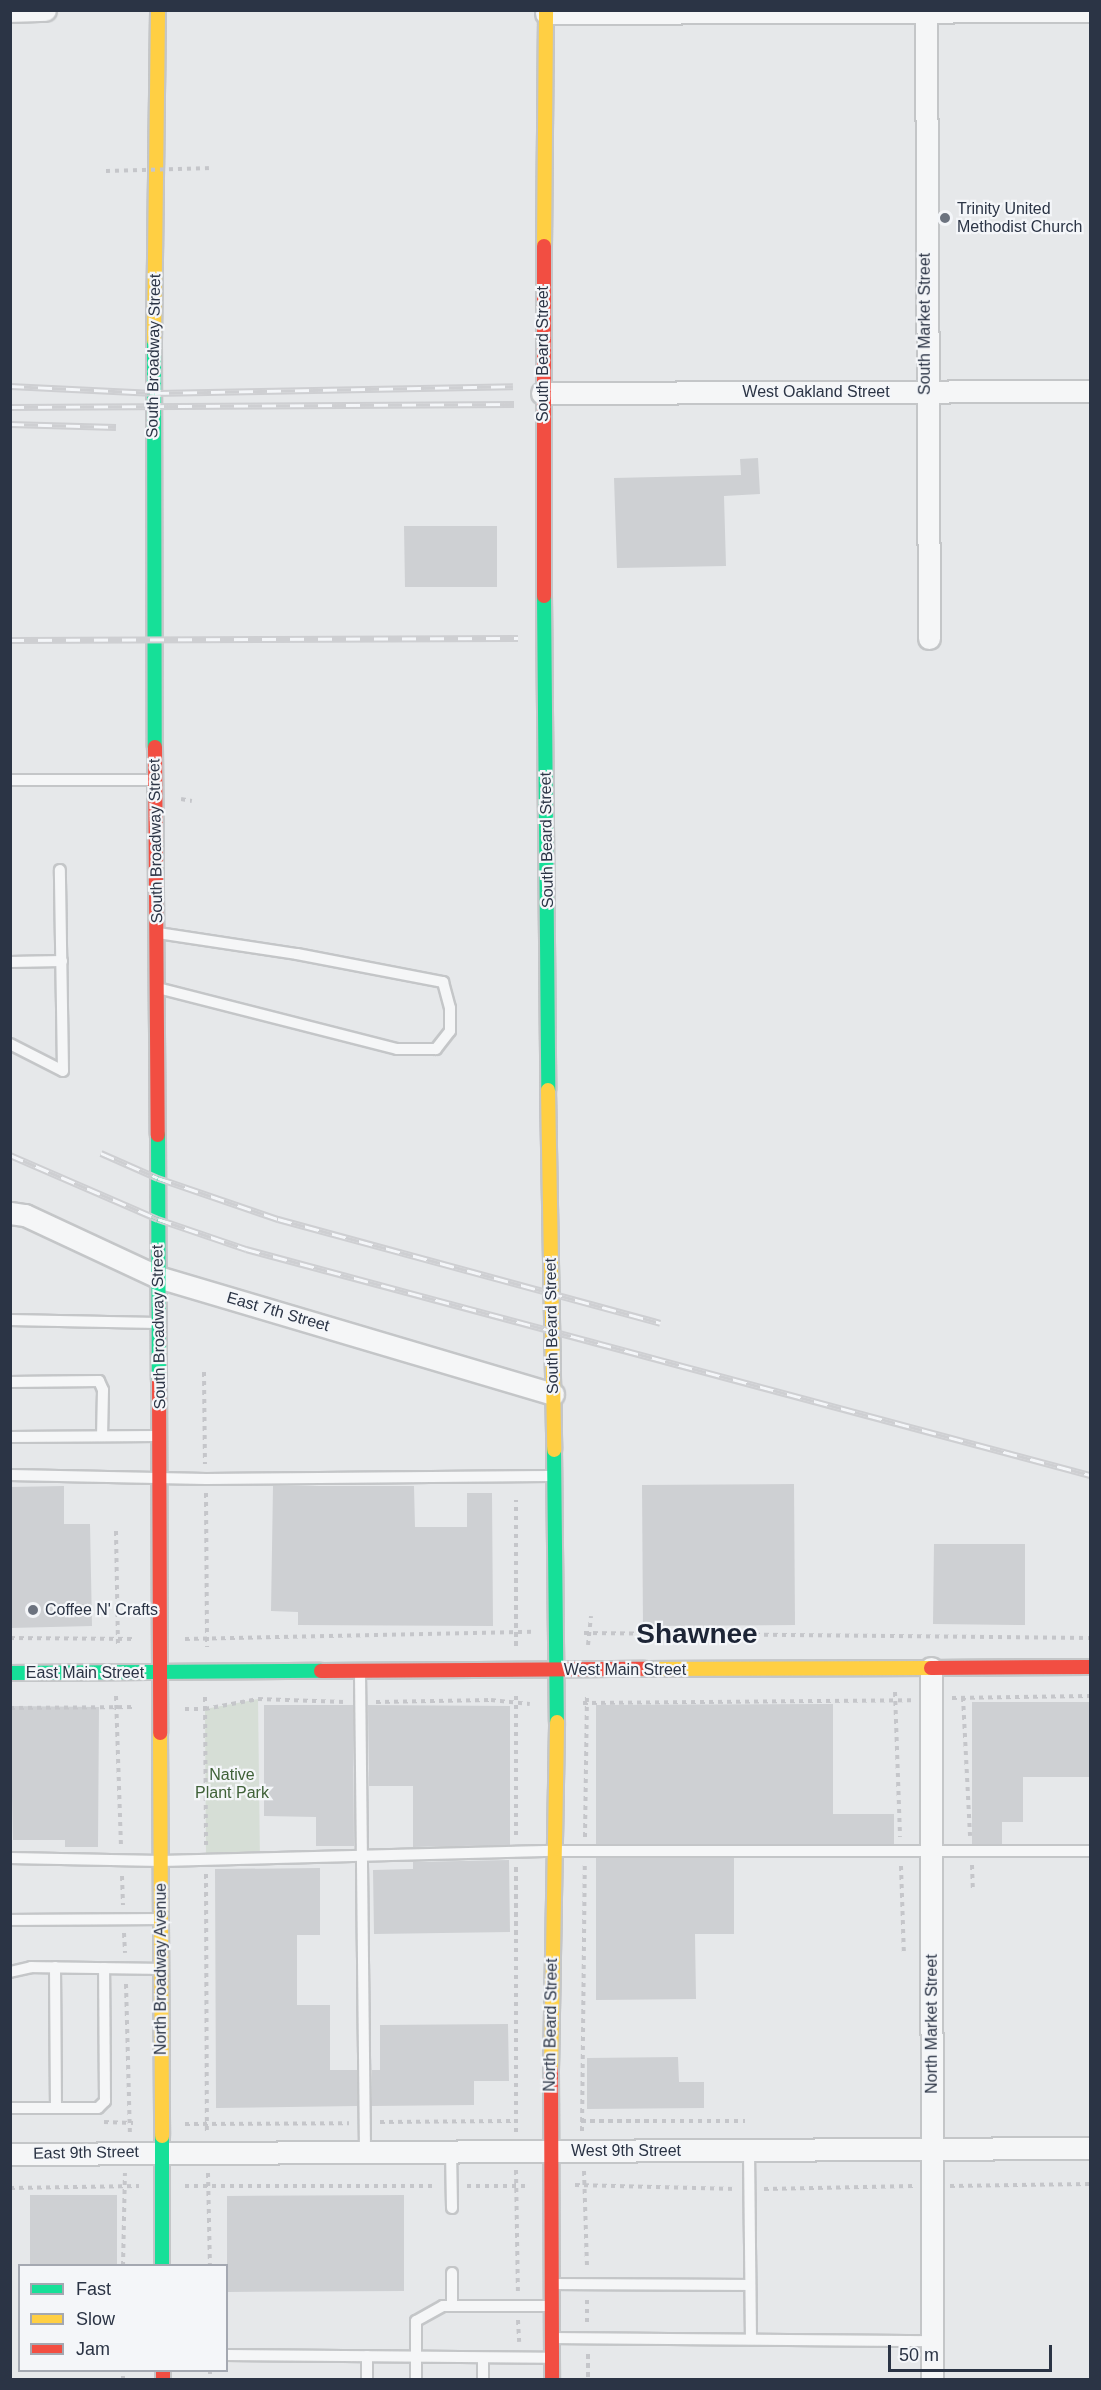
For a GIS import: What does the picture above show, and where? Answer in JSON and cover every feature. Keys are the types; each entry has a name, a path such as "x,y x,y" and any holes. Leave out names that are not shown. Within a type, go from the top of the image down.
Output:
{"street":[{"path":"10,11 45,10"},
{"name":"South Broadway Street","path":"158,10 152,541 158,988 160,1672"},
{"name":"South Market Street","path":"926,11 925,392 929,638"},
{"path":"546,12 1090,11"},
{"name":"South Beard Street","path":"546,12 542,393 558,1670"},
{"name":"West Oakland Street","path":"542,393 1090,391"},
{"name":"East 7th Street","path":"10,1213 25,1215 158,1277 553,1394"},
{"name":"West Main Street","path":"160,1672 1090,1667"},
{"name":"North Market Street","path":"931,1668 933,2379"},
{"name":"North Beard Street","path":"552,2379 550,2151 555,1704 558,1670"},
{"name":"East Main Street","path":"10,1673 160,1672"},
{"name":"North Broadway Avenue","path":"160,1672 162,2264"},
{"name":"West 9th Street","path":"162,2152 1090,2148"},
{"name":"East 9th Street","path":"10,2154 162,2152"}],"lane":[{"path":"10,780 156,780"},
{"path":"10,1044 63,1071 60,870"},
{"path":"157,933 297,954 443,982 450,1008 450,1031 436,1049 396,1049 158,988"},
{"path":"10,962 62,961"},
{"path":"10,1320 159,1323"},
{"path":"10,1382 99,1381 103,1390 102,1436"},
{"path":"10,1437 160,1436"},
{"path":"10,1474 206,1479 556,1476"},
{"path":"360,1671 365,2150"},
{"path":"10,1858 160,1861 555,1851 1090,1851"},
{"path":"10,1920 161,1919"},
{"path":"10,1972 31,1967 161,1969"},
{"path":"55,1967 56,2108"},
{"path":"10,2108 99,2108 105,2101 104,1968"},
{"path":"451,2150 452,2208"},
{"path":"748,2150 751,2339"},
{"path":"452,2273 452,2306"},
{"path":"551,2284 750,2285"},
{"path":"416,2379 416,2321 443,2306 551,2306"},
{"path":"551,2338 932,2341"},
{"path":"228,2355 552,2358"},
{"path":"367,2356 367,2379"},
{"path":"483,2358 483,2379"}],"path":[{"path":"106,171 213,168"},
{"path":"204,1372 208,2124 204,2152 210,2186 210,2264"},
{"path":"516,1500 516,2151 519,2358"},
{"path":"116,1531 119,1639 116,1706 131,2123 127,2152 123,2264"},
{"path":"588,2379 586,2185 582,2151 586,1670 591,1616"},
{"path":"10,1638 160,1640 558,1631 1090,1638"},
{"path":"962,1635 973,1888"},
{"path":"894,1636 904,1955"},
{"path":"10,1708 116,1706 205,1709 258,1700 361,1703 491,1700 516,1704 555,1704 1090,1696"}],"green space":[{"name":"Native Plant Park","path":"258,1699 260,1863 206,1859 205,1709"}],"building":[{"path":"758,458 760,494 724,496 726,566 617,568 614,478 741,475 740,459"},
{"path":"404,526 497,526 497,587 405,587"},
{"path":"794,1484 795,1625 643,1626 642,1485"},
{"path":"64,1486 64,1524 90,1524 92,1626 10,1628 10,1487"},
{"path":"273,1486 414,1486 415,1527 467,1527 467,1493 492,1493 493,1626 298,1625 298,1612 271,1611"},
{"path":"934,1544 1025,1544 1025,1625 933,1624"},
{"path":"972,1702 1090,1702 1090,1777 1023,1777 1023,1822 1002,1822 1002,1844 972,1844"},
{"path":"833,1704 833,1814 894,1814 894,1844 596,1844 596,1705"},
{"path":"264,1705 353,1705 354,1846 316,1846 316,1817 264,1816"},
{"path":"368,1705 510,1706 510,1845 413,1847 413,1786 369,1786"},
{"path":"10,1706 99,1707 98,1847 65,1847 65,1840 13,1840"},
{"path":"596,1858 734,1858 734,1934 695,1934 696,1999 596,2000"},
{"path":"509,1860 510,1932 374,1934 373,1870 413,1869 413,1862"},
{"path":"320,1868 320,1935 297,1935 297,2005 330,2005 330,2070 357,2070 357,2106 216,2108 215,1869"},
{"path":"508,2024 509,2081 474,2081 474,2105 372,2106 372,2070 380,2070 380,2025"},
{"path":"678,2057 679,2082 704,2082 704,2108 587,2109 587,2058"},
{"path":"30,2195 117,2195 117,2264 30,2264"},
{"path":"404,2195 404,2291 228,2292 227,2196"}],"railway":[{"path":"10,386 155,393 513,386"},
{"path":"10,407 514,404"},
{"path":"10,424 116,427"},
{"path":"10,640 518,638"},
{"path":"101,1153 158,1178 278,1219 660,1323"},
{"path":"10,1155 158,1219 246,1249 1090,1475"}],"traffic: fast":[{"path":"154,340 155,747"},
{"path":"544,596 548,1090"},
{"path":"158,1135 159,1380"},
{"path":"554,1450 557,1722"},
{"path":"10,1673 321,1671"},
{"path":"162,2136 162,2264"}],"traffic: slow":[{"path":"154,340 158,10"},
{"path":"544,246 546,10"},
{"path":"548,1090 554,1450"},
{"path":"645,1669 931,1668"},
{"path":"551,2070 557,1722"},
{"path":"160,1733 162,2136"}],"traffic: jam":[{"path":"544,246 544,596"},
{"path":"155,747 158,1135"},
{"path":"159,1380 160,1733"},
{"path":"931,1668 1090,1667"},
{"path":"321,1671 645,1669"},
{"path":"551,2070 552,2380"},
{"path":"163,2372 163,2380"}],"place":[{"name":"Trinity United Methodist Church","path":"945,218"},
{"name":"Coffee N' Crafts","path":"33,1610"}],"district":[{"name":"Shawnee","path":"697,1634"}]}
